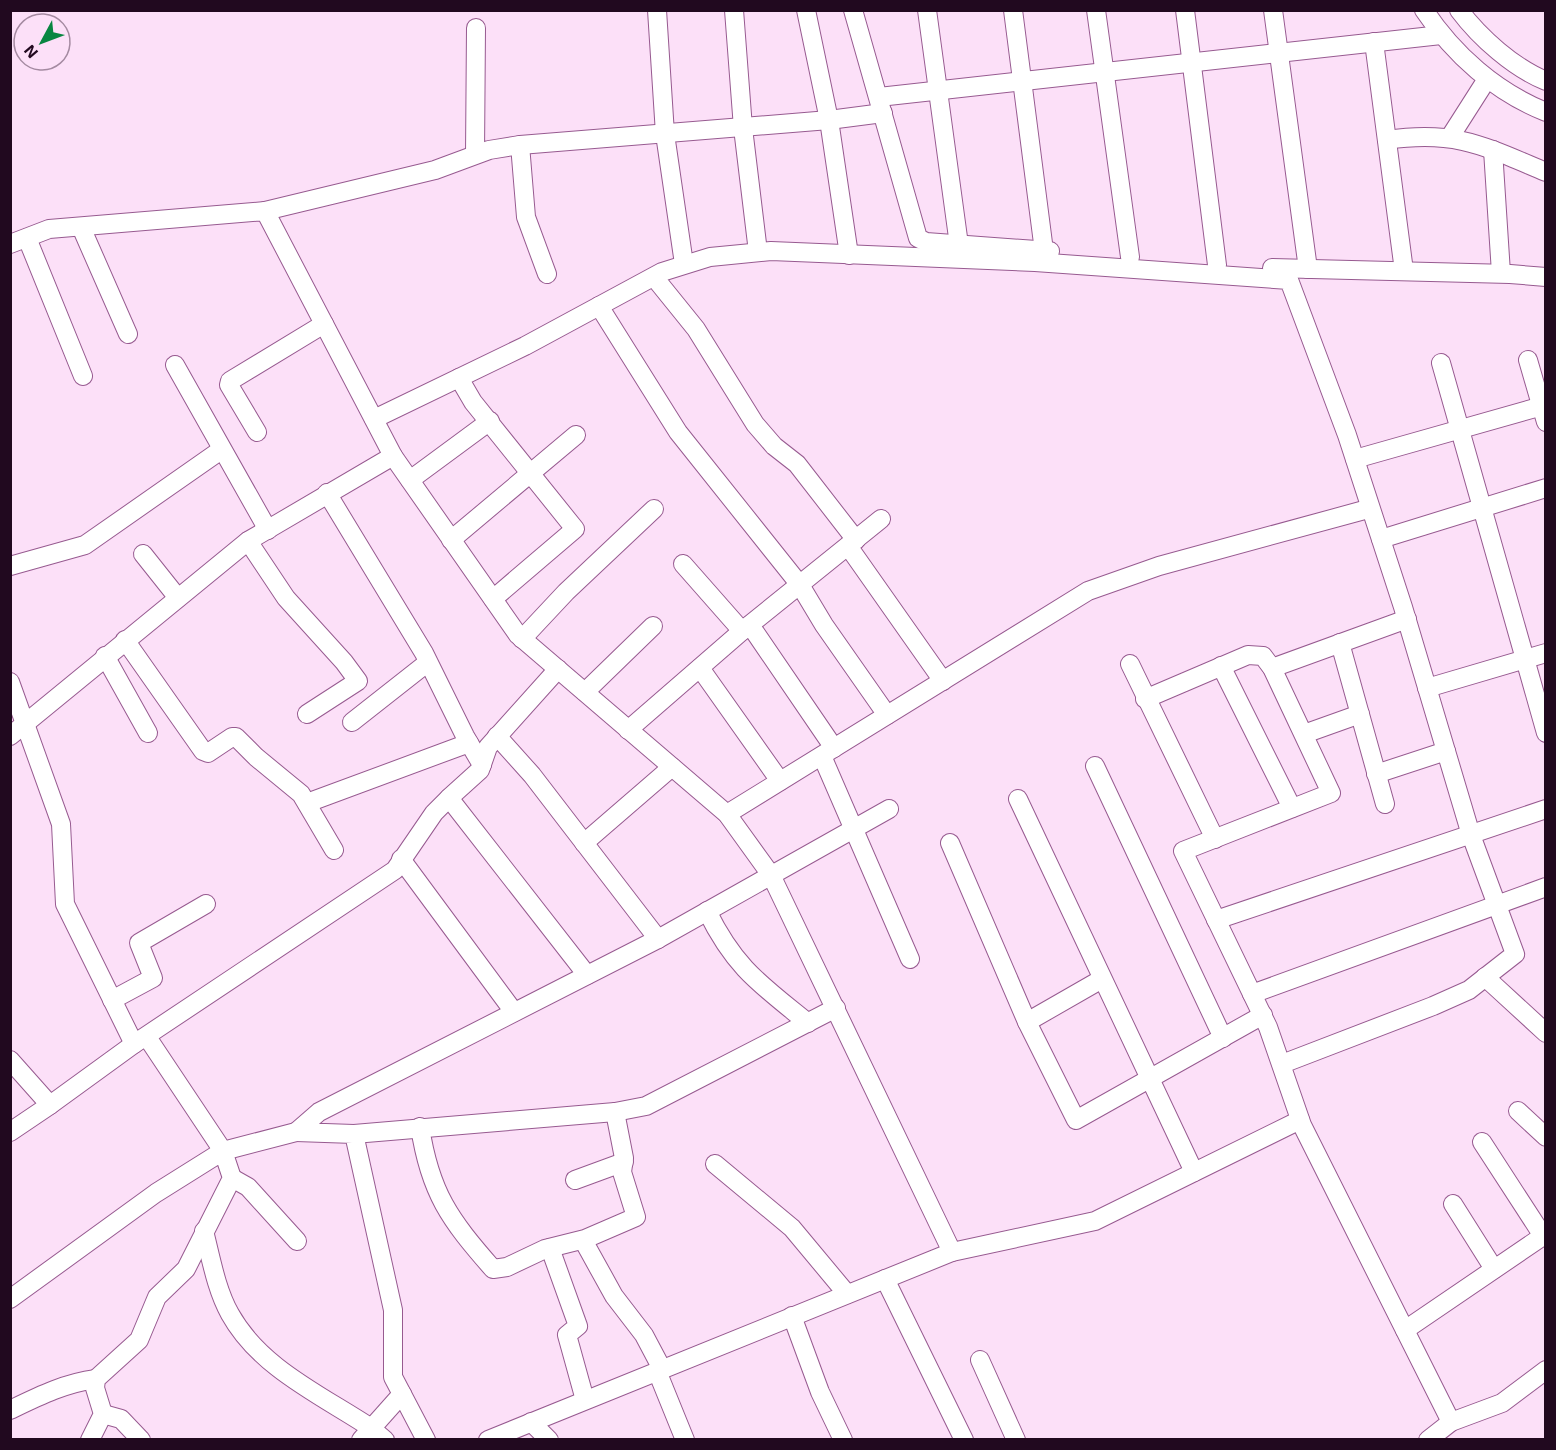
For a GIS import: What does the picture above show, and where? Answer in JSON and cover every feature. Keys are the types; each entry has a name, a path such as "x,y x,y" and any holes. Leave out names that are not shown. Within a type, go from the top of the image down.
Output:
{"street":[{"path":"657,10 665,134 684,264"},
{"path":"734,10 743,128 758,252"},
{"path":"806,10 829,120 849,255"},
{"path":"853,10 918,238 926,243 1044,250 1217,265 1501,273 1545,277"},
{"path":"927,10 936,91 959,245"},
{"path":"1013,10 1044,250"},
{"path":"1096,10 1130,258"},
{"path":"1185,10 1217,265"},
{"path":"1273,10 1308,269"},
{"path":"1425,10 1441,35 1487,79 1545,112"},
{"path":"1459,10 1471,26 1513,61 1530,75 1545,81"},
{"path":"475,154 476,28"},
{"path":"83,376 19,241 49,230 265,211 435,170 475,154 520,145 829,120 936,91 1441,35"},
{"path":"1374,42 1404,271"},
{"path":"1450,136 1487,79"},
{"path":"1387,140 1422,135 1450,136 1493,150 1545,172"},
{"path":"520,145 526,217 546,274"},
{"path":"1493,150 1501,273"},
{"path":"265,211 393,456 522,639 727,814 771,876 952,1252"},
{"path":"81,227 128,334"},
{"path":"374,419 459,378 654,277 684,264 710,257 758,252 1035,262 1289,280 1355,459 1407,619 1471,835 1515,954 1469,990 1282,1064"},
{"path":"654,277 696,329 755,424 774,446 797,464 943,681"},
{"path":"599,306 678,432 800,585 824,625 887,715"},
{"path":"257,432 229,385 230,381 324,324"},
{"path":"1355,459 1459,429 1544,411 1528,360"},
{"path":"1441,363 1545,733"},
{"path":"175,365 268,530"},
{"path":"459,378 473,402 574,529 493,599"},
{"path":"410,480 490,422"},
{"path":"452,540 576,435"},
{"path":"10,566 85,545 221,450"},
{"path":"10,736 24,722 248,541 393,456"},
{"path":"1381,539 1545,488"},
{"path":"327,493 424,653 427,663 482,765"},
{"path":"727,814 1088,591 1159,566 1368,508"},
{"path":"522,639 566,592 654,509"},
{"path":"628,730 746,628 881,519"},
{"path":"248,541 286,598 344,662 357,681 307,714"},
{"path":"143,554 178,598"},
{"path":"683,564 746,628 828,752 853,829 910,959"},
{"path":"1272,668 1407,619"},
{"path":"585,692 653,626"},
{"path":"125,640 203,751 208,753 232,737 237,737 256,757 295,787 334,850"},
{"path":"1340,644 1385,804"},
{"path":"1428,688 1545,653"},
{"path":"1145,699 1248,655 1263,656 1272,668 1331,793 1183,851 1263,1015 1300,1120 1451,1422"},
{"path":"105,656 148,733"},
{"path":"352,722 427,663"},
{"path":"1130,664 1215,839"},
{"path":"1221,666 1292,808"},
{"path":"700,668 780,781"},
{"path":"10,1132 140,1040 395,870 434,813 480,770 488,747 496,736 558,669"},
{"path":"10,682 61,824 65,904 112,1000 223,1151 232,1178 248,1186 297,1241"},
{"path":"1304,734 1360,714"},
{"path":"496,736 532,775 658,939"},
{"path":"307,803 469,743"},
{"path":"1377,774 1446,751"},
{"path":"1095,766 1222,1038"},
{"path":"584,843 672,767"},
{"path":"449,798 587,975"},
{"path":"1018,799 1194,1172"},
{"path":"296,1132 319,1112 658,939 889,809"},
{"path":"1216,920 1545,809"},
{"path":"950,843 1027,1022 1076,1120 1263,1015"},
{"path":"401,860 514,1012"},
{"path":"1252,994 1545,887"},
{"path":"112,1000 153,978 139,943 206,904"},
{"path":"708,911 728,949 742,967 808,1023"},
{"path":"1485,977 1545,1033"},
{"path":"1027,1022 1102,979"},
{"path":"10,1299 156,1193 223,1151 296,1132 354,1134 615,1112 646,1106 836,1008"},
{"path":"10,1060 50,1105"},
{"path":"1518,1111 1545,1137"},
{"path":"420,1127 424,1154 439,1198 464,1236 493,1269 507,1267 550,1248 583,1240 636,1217 622,1172 624,1162 615,1112"},
{"path":"488,1440 952,1252 1095,1221 1300,1120"},
{"path":"354,1134 393,1310 393,1377 426,1440"},
{"path":"1405,1330 1544,1235 1482,1142"},
{"path":"575,1180 624,1162"},
{"path":"715,1164 792,1228 847,1294"},
{"path":"10,1410 46,1392 96,1378 139,1340 157,1298 182,1276 232,1178"},
{"path":"1453,1204 1494,1269"},
{"path":"204,1231 229,1313 247,1340 276,1367 372,1436 402,1394"},
{"path":"583,1240 614,1296 644,1335 660,1370 685,1440"},
{"path":"550,1248 578,1326 567,1335 585,1400"},
{"path":"885,1279 964,1440"},
{"path":"792,1316 820,1392 843,1440"},
{"path":"980,1360 1016,1440"},
{"path":"1428,1440 1451,1422 1502,1402 1545,1370"},
{"path":"90,1440 103,1414 95,1388 96,1378"},
{"path":"103,1414 121,1419 141,1440"},
{"path":"531,1422 549,1440"}]}
